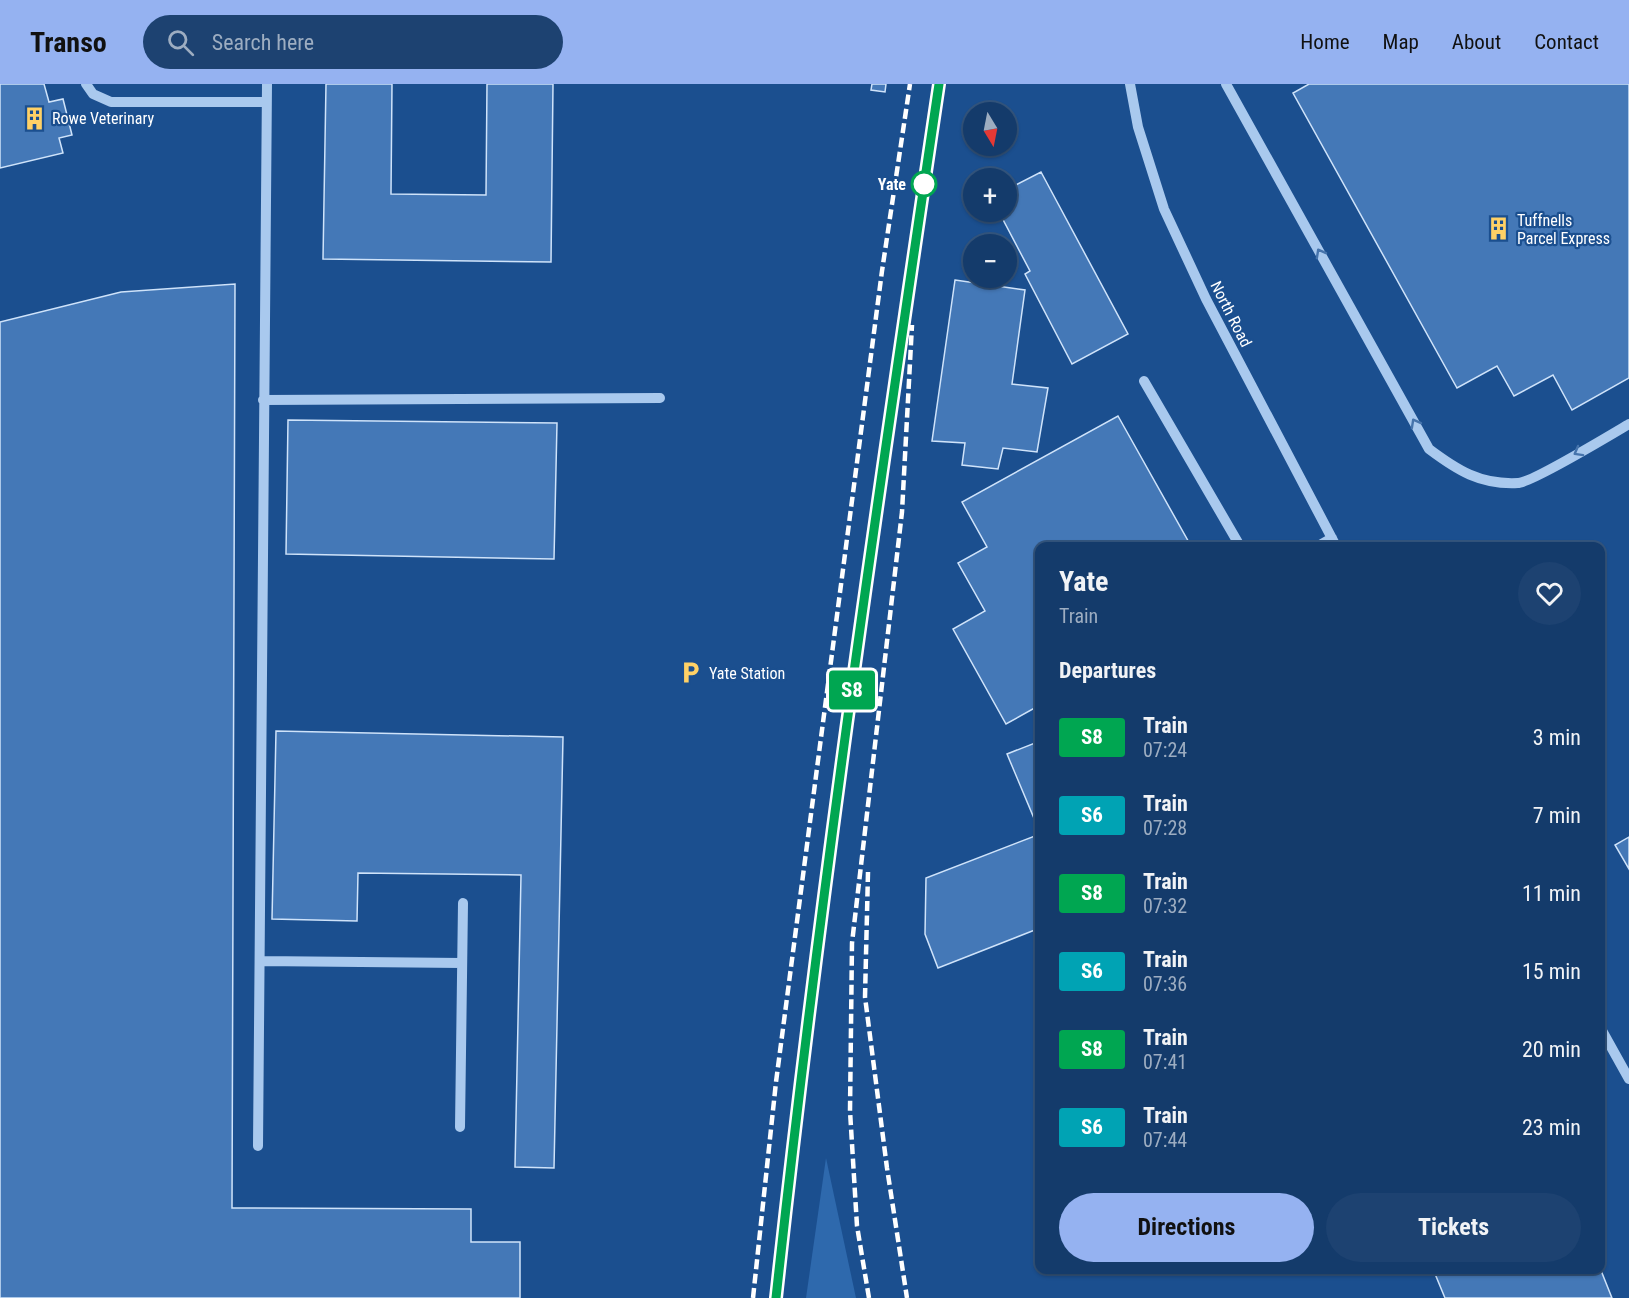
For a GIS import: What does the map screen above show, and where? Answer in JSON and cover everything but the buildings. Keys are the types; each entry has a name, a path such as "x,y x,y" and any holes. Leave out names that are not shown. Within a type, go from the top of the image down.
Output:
{"street":[{"path":"86,84 93,94 111,102 266,102"},
{"path":"258,1146 262,400 267,84"},
{"name":"North Road","path":"1130,84 1138,127 1164,209 1206,299 1334,542"},
{"path":"1226,84 1429,449 1459,472 1490,481 1521,484 1629,424"},
{"path":"1144,381 1238,542"},
{"path":"262,400 660,398"},
{"path":"460,1127 463,903"},
{"path":"260,961 462,963"},
{"path":"1605,1036 1629,1079"}],"shaded area":[{"path":"826,1158 856,1298 806,1298"}],"railway":[{"path":"753,1298 776,1082 882,271 910,84"},
{"path":"776,1298 793,1146 852,690 939,84"},
{"path":"869,1298 857,1226 850,1111 852,943 902,512 912,325"},
{"path":"868,872 865,997 887,1168 907,1298"}],"train":[{"name":"S8","path":"776,1298 799,1084 849,706 939,84"}],"place":[{"name":"Rowe Veterinary","path":"34,118"},
{"name":"Yate","path":"924,184"},
{"name":"Tuffnells Parcel Express","path":"1499,229"},
{"name":"Yate Station","path":"691,673"}]}
